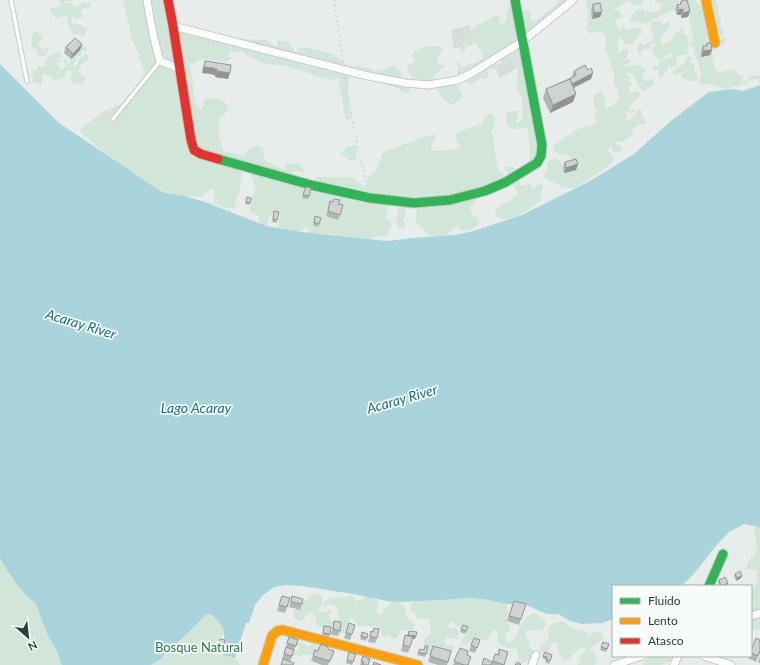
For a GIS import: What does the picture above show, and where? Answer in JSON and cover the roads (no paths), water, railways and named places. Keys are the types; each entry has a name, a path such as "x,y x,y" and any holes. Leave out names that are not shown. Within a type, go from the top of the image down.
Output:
{"street":[{"path":"147,0 160,61 180,69"},
{"path":"168,0 191,140 194,150 201,154 311,185 370,198 414,203 450,200 473,195 506,182 537,163 541,156 542,145 516,0"},
{"path":"173,26 368,76 406,84 428,85 458,80 472,73 523,41 573,0"},
{"path":"706,0 715,43"},
{"path":"709,585 723,554"},
{"path":"263,665 272,636 277,631 283,630 389,661 418,665"},
{"path":"532,665 536,655"},
{"path":"614,665 639,657"},
{"path":"707,657 731,665"}],"lane":[{"path":"11,0 27,81"},
{"path":"113,119 160,61"}],"water":[{"name":"Lago Acaray","path":"0,64 59,123 158,190 208,203 266,226 302,232 387,241 455,235 470,232 522,215 590,181 634,154 672,120 709,92 732,89 743,91 760,85 760,527 744,524 729,532 692,576 682,585 612,585 612,619 602,623 582,624 570,621 558,614 547,614 526,605 507,604 483,599 466,598 399,602 302,586 286,585 274,587 263,595 255,605 249,623 246,623 235,658 223,655 223,629 217,619 210,614 206,615 184,637 167,650 161,659 151,665 62,665 56,649 48,636 36,604 17,585 0,559"}],"water label":[{"name":"Acaray River","path":"81,324"},
{"name":"Acaray River","path":"402,399"}],"park label":[{"name":"Bosque Natural","path":"199,647"}]}
